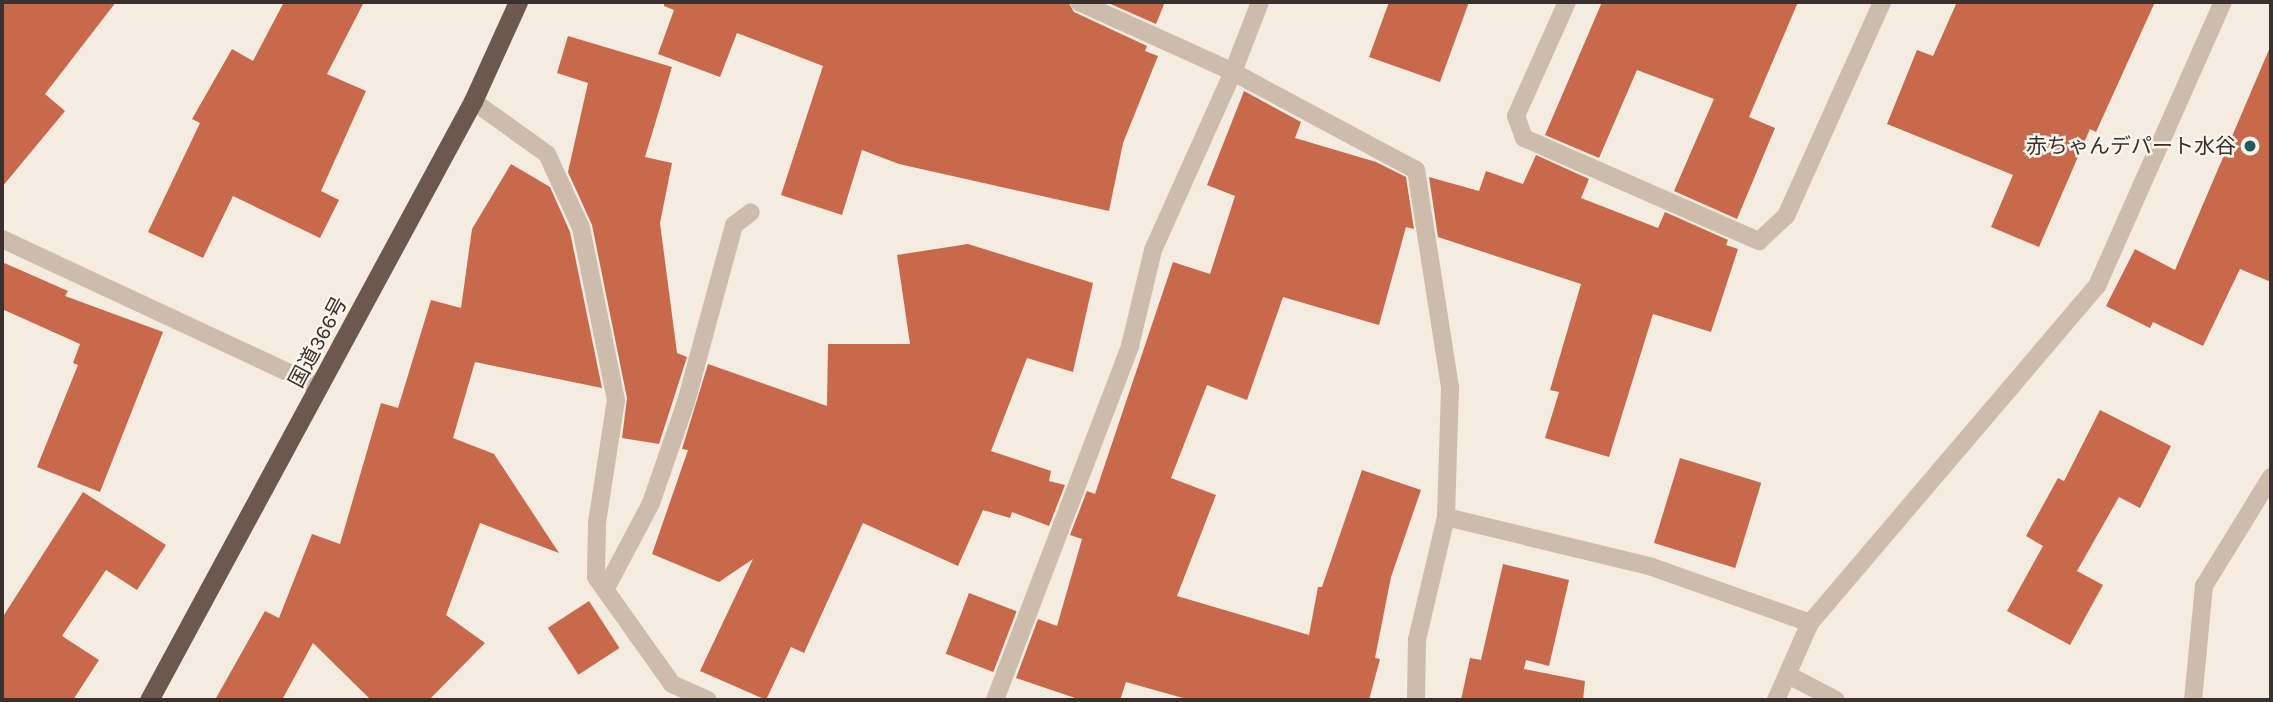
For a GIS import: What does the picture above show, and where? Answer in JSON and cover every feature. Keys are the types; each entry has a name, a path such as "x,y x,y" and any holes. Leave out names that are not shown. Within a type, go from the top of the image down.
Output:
{"highway":[{"name":"国道366号","path":"149,700 473,101 519,2"}],"street":[{"path":"1079,2 1233,72 1416,170 1450,388 1446,517 1417,640 1416,700"},
{"path":"995,700 1130,346 1153,250 1233,72 1259,2"},
{"path":"1567,2 1516,116 1524,138 1759,241 1786,216 1882,2"},
{"path":"1776,700 1810,623 2096,286 2223,2"},
{"path":"473,101 547,154 581,228 615,400 597,523 596,577 672,684 708,700"},
{"path":"606,590 651,503 686,402 734,225 751,212"},
{"path":"2,239 319,387"},
{"path":"2193,700 2204,586 2271,477"},
{"path":"1446,517 1652,567 1810,623"},
{"path":"1788,675 1836,700"}],"building":[{"path":"2,2 116,2 45,94 65,111 2,187"},
{"path":"284,2 364,2 327,74 366,91 321,191 339,200 320,238 233,196 203,258 148,232 200,123 192,119 232,49 253,61"},
{"path":"664,2 1068,2 1074,12 1147,46 1145,51 1158,56 1123,143 1109,211 899,164 862,150 842,215 781,195 823,66 737,33 720,77 658,54 674,10 664,6"},
{"path":"1106,2 1165,2 1156,24"},
{"path":"1389,2 1469,2 1440,82 1369,57"},
{"path":"1602,2 1798,2 1749,117 1775,128 1737,219 1674,191 1714,99 1637,70 1599,158 1545,135"},
{"path":"1957,2 2155,2 2096,132 2090,129 2039,247 1991,227 2013,175 1887,124 1917,50 1933,56"},
{"path":"568,36 672,67 645,157 672,163 660,223 677,353 687,357 659,444 622,438 627,398 592,225 568,172 588,83 557,73"},
{"path":"2271,45 2271,282 2240,269 2203,346 2153,322 2150,328 2106,306 2135,249 2175,270"},
{"path":"1244,91 1301,122 1295,138 1376,162 1406,177 1414,229 1406,227 1379,325 1283,297 1247,400 1207,385 1171,478 1216,495 1177,596 1309,635 1318,587 1322,587 1362,470 1421,490 1391,577 1375,658 1380,659 1369,700 1190,700 1126,682 1120,700 1081,700 1016,678 1038,619 1057,626 1082,539 1070,535 1087,491 1095,494 1173,262 1210,274 1235,196 1207,185"},
{"path":"1536,155 1589,179 1581,198 1658,228 1665,212 1728,240 1726,245 1738,249 1711,332 1653,314 1609,457 1545,438 1559,392 1550,390 1581,284 1438,237 1429,177 1479,191 1486,171 1523,184"},
{"path":"511,164 550,187 570,232 602,388 475,362 453,438 494,454 559,553 480,523 446,615 485,643 429,700 371,700 313,643 282,700 215,700 265,611 279,618 312,534 340,544 381,403 398,408 431,300 461,308 472,229"},
{"path":"968,244 1093,283 1073,372 1027,358 991,451 1051,471 1049,481 1065,485 1049,526 1012,512 1010,518 983,510 958,566 863,523 804,653 791,647 766,700 700,671 753,559 719,582 652,554 688,450 682,449 708,364 827,406 828,344 910,344 897,255"},
{"path":"2,262 68,291 65,296 163,332 100,492 37,467 78,365 73,363 80,344 2,309"},
{"path":"2100,410 2171,446 2140,508 2119,497 2077,571 2103,585 2070,645 2007,611 2043,546 2026,536 2058,478 2064,481"},
{"path":"1680,458 1761,483 1735,568 1654,543"},
{"path":"83,492 166,545 137,590 106,570 62,636 99,660 73,700 2,700 2,618"},
{"path":"1503,564 1569,580 1549,666 1526,660 1524,669 1585,681 1583,700 1461,700 1470,658 1481,660"},
{"path":"969,593 1017,611 993,672 946,654"},
{"path":"589,601 619,648 578,675 548,628"}],"place":[{"name":"赤ちゃんデパート水谷","path":"2250,146"}]}
